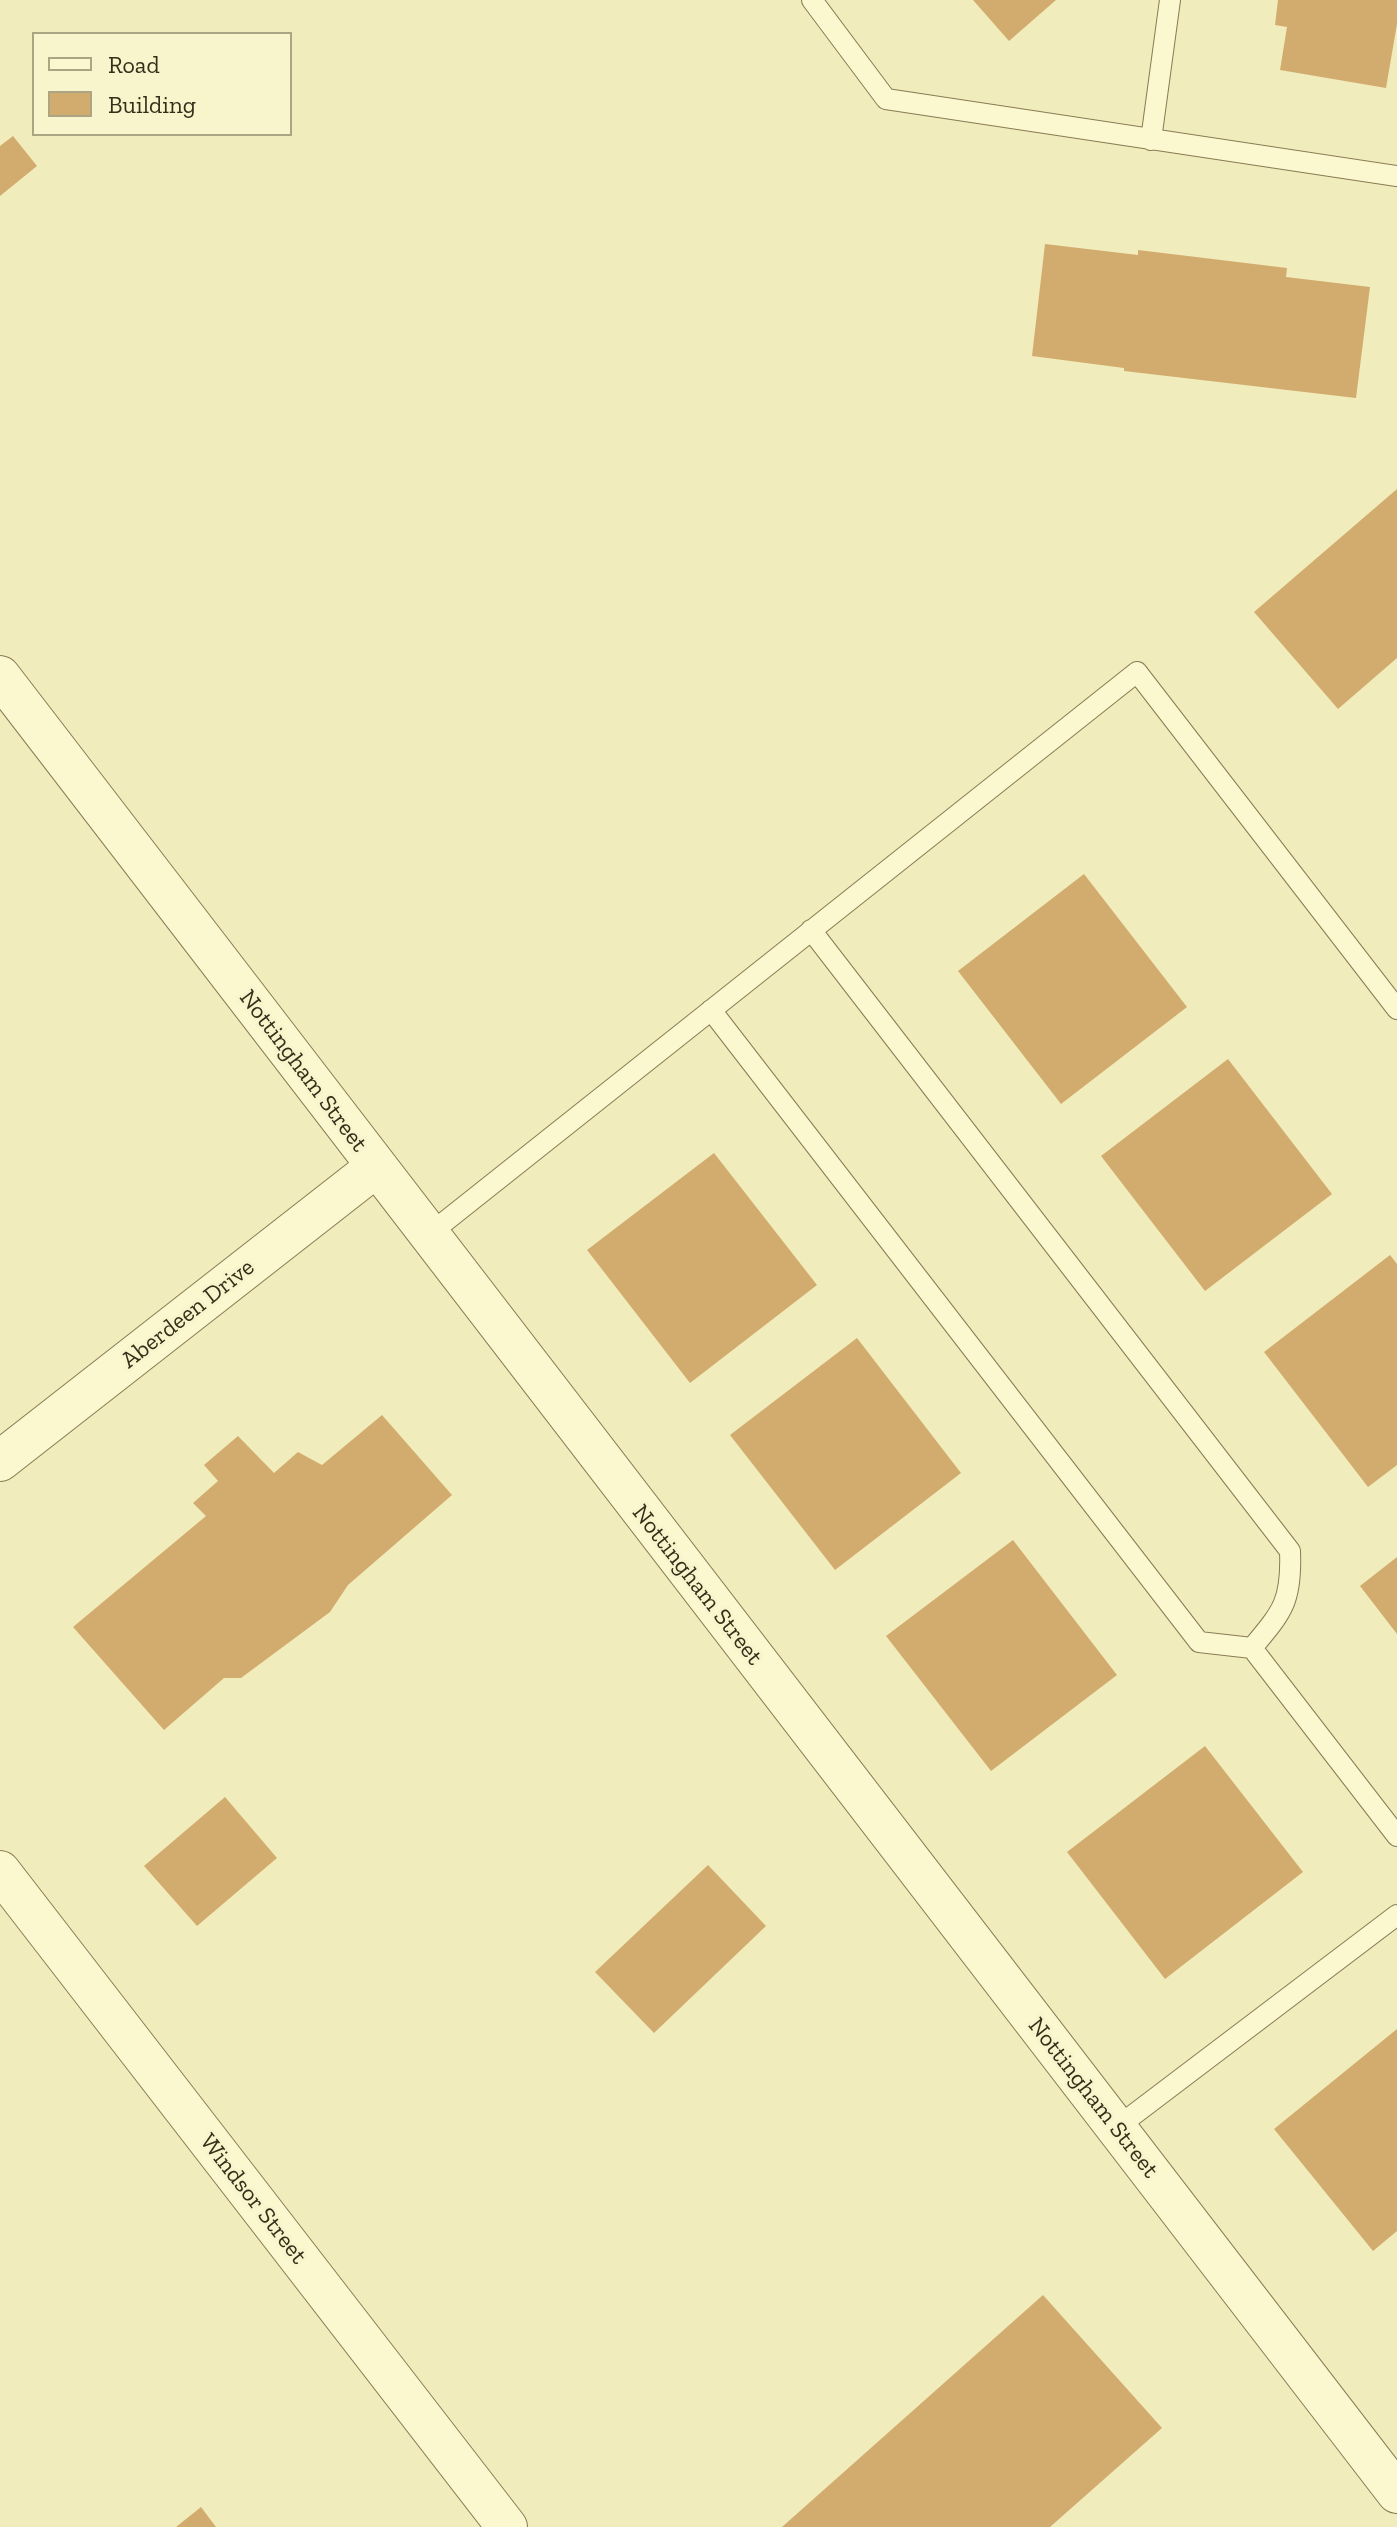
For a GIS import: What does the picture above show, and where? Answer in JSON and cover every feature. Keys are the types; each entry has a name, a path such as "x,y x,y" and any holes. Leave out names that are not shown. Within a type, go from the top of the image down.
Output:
{"street":[{"name":"Nottingham Street","path":"0,676 1397,2493"},
{"name":"Aberdeen Drive","path":"0,1461 376,1167"},
{"name":"Windsor Street","path":"0,1871 507,2527"}],"lane":[{"path":"812,0 886,99 1397,176"},
{"path":"1151,140 1170,0"},
{"path":"428,1235 1137,672 1397,1009"},
{"path":"811,930 1290,1551 1291,1582 1282,1612 1252,1648"},
{"path":"711,1010 1199,1642 1252,1648 1397,1836"},
{"path":"1116,2128 1397,1915"}],"building":[{"path":"973,0 1056,0 1009,41"},
{"path":"1278,0 1397,0 1397,24 1386,88 1280,70 1287,27 1275,25"},
{"path":"13,136 37,166 0,196 0,146"},
{"path":"1045,244 1138,255 1138,250 1287,268 1286,277 1370,287 1356,398 1124,371 1124,368 1032,356"},
{"path":"1397,489 1397,658 1338,709 1254,612"},
{"path":"1084,874 1187,1007 1061,1104 958,971"},
{"path":"1228,1059 1332,1194 1205,1291 1101,1156"},
{"path":"714,1153 817,1285 690,1383 587,1250"},
{"path":"1390,1255 1397,1264 1397,1465 1368,1487 1264,1352"},
{"path":"857,1338 961,1473 835,1570 730,1435"},
{"path":"382,1415 452,1495 348,1585 330,1612 241,1678 224,1678 164,1730 73,1627 206,1516 193,1503 218,1481 204,1465 238,1436 274,1473 298,1452 322,1465"},
{"path":"1013,1540 1117,1675 991,1771 886,1636"},
{"path":"1397,1557 1397,1634 1360,1586"},
{"path":"1205,1746 1303,1872 1165,1979 1067,1852"},
{"path":"225,1797 277,1858 197,1926 144,1866"},
{"path":"708,1865 766,1926 654,2033 595,1972"},
{"path":"1397,2029 1397,2231 1373,2251 1274,2129"},
{"path":"1043,2295 1162,2428 1050,2527 782,2527"},
{"path":"201,2507 216,2527 176,2527"}]}
